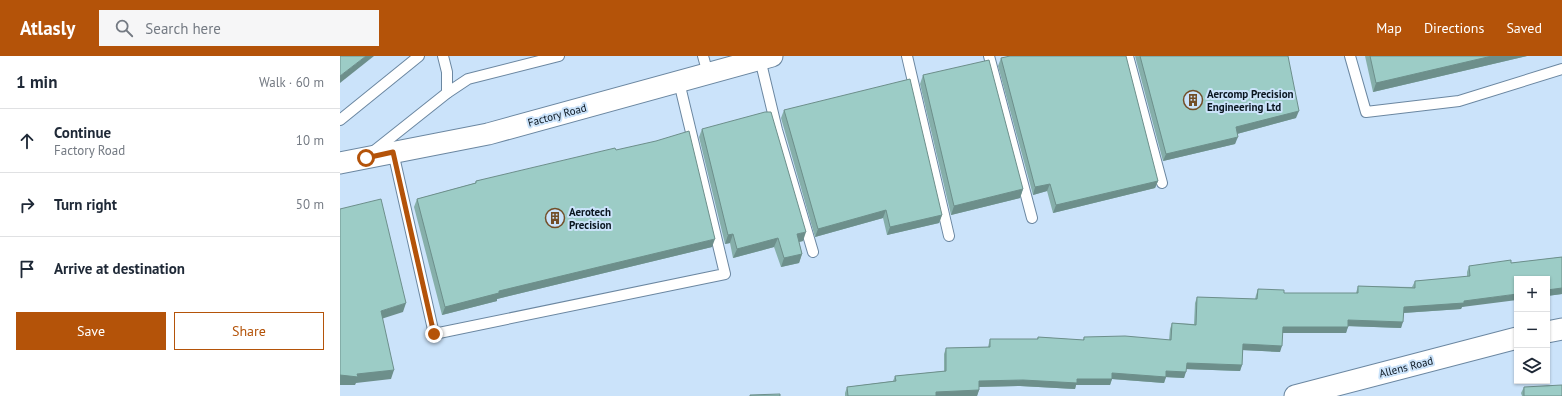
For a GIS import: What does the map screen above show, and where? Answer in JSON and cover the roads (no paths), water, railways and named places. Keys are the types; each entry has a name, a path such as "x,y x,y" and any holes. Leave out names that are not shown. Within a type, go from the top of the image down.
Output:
{"street":[{"name":"Factory Road","path":"340,163 488,134 679,82 706,65 766,58"},
{"path":"1550,331 1562,329"},
{"name":"Allens Road","path":"1295,396 1514,339"}],"lane":[{"path":"340,120 419,56"},
{"path":"443,56 447,72 447,93"},
{"path":"366,158 447,93 468,79 559,56"},
{"path":"907,56 949,236"},
{"path":"990,56 1032,218"},
{"path":"1128,56 1162,183"},
{"path":"1350,56 1366,112 1460,101 1562,69"},
{"path":"766,58 777,130 812,252"},
{"path":"393,152 434,334 725,274 679,82"}],"place":[{"name":"Aercomp Precision Engineering Ltd","path":"1193,100"},
{"name":"Aerotech Precision","path":"555,218"}]}
